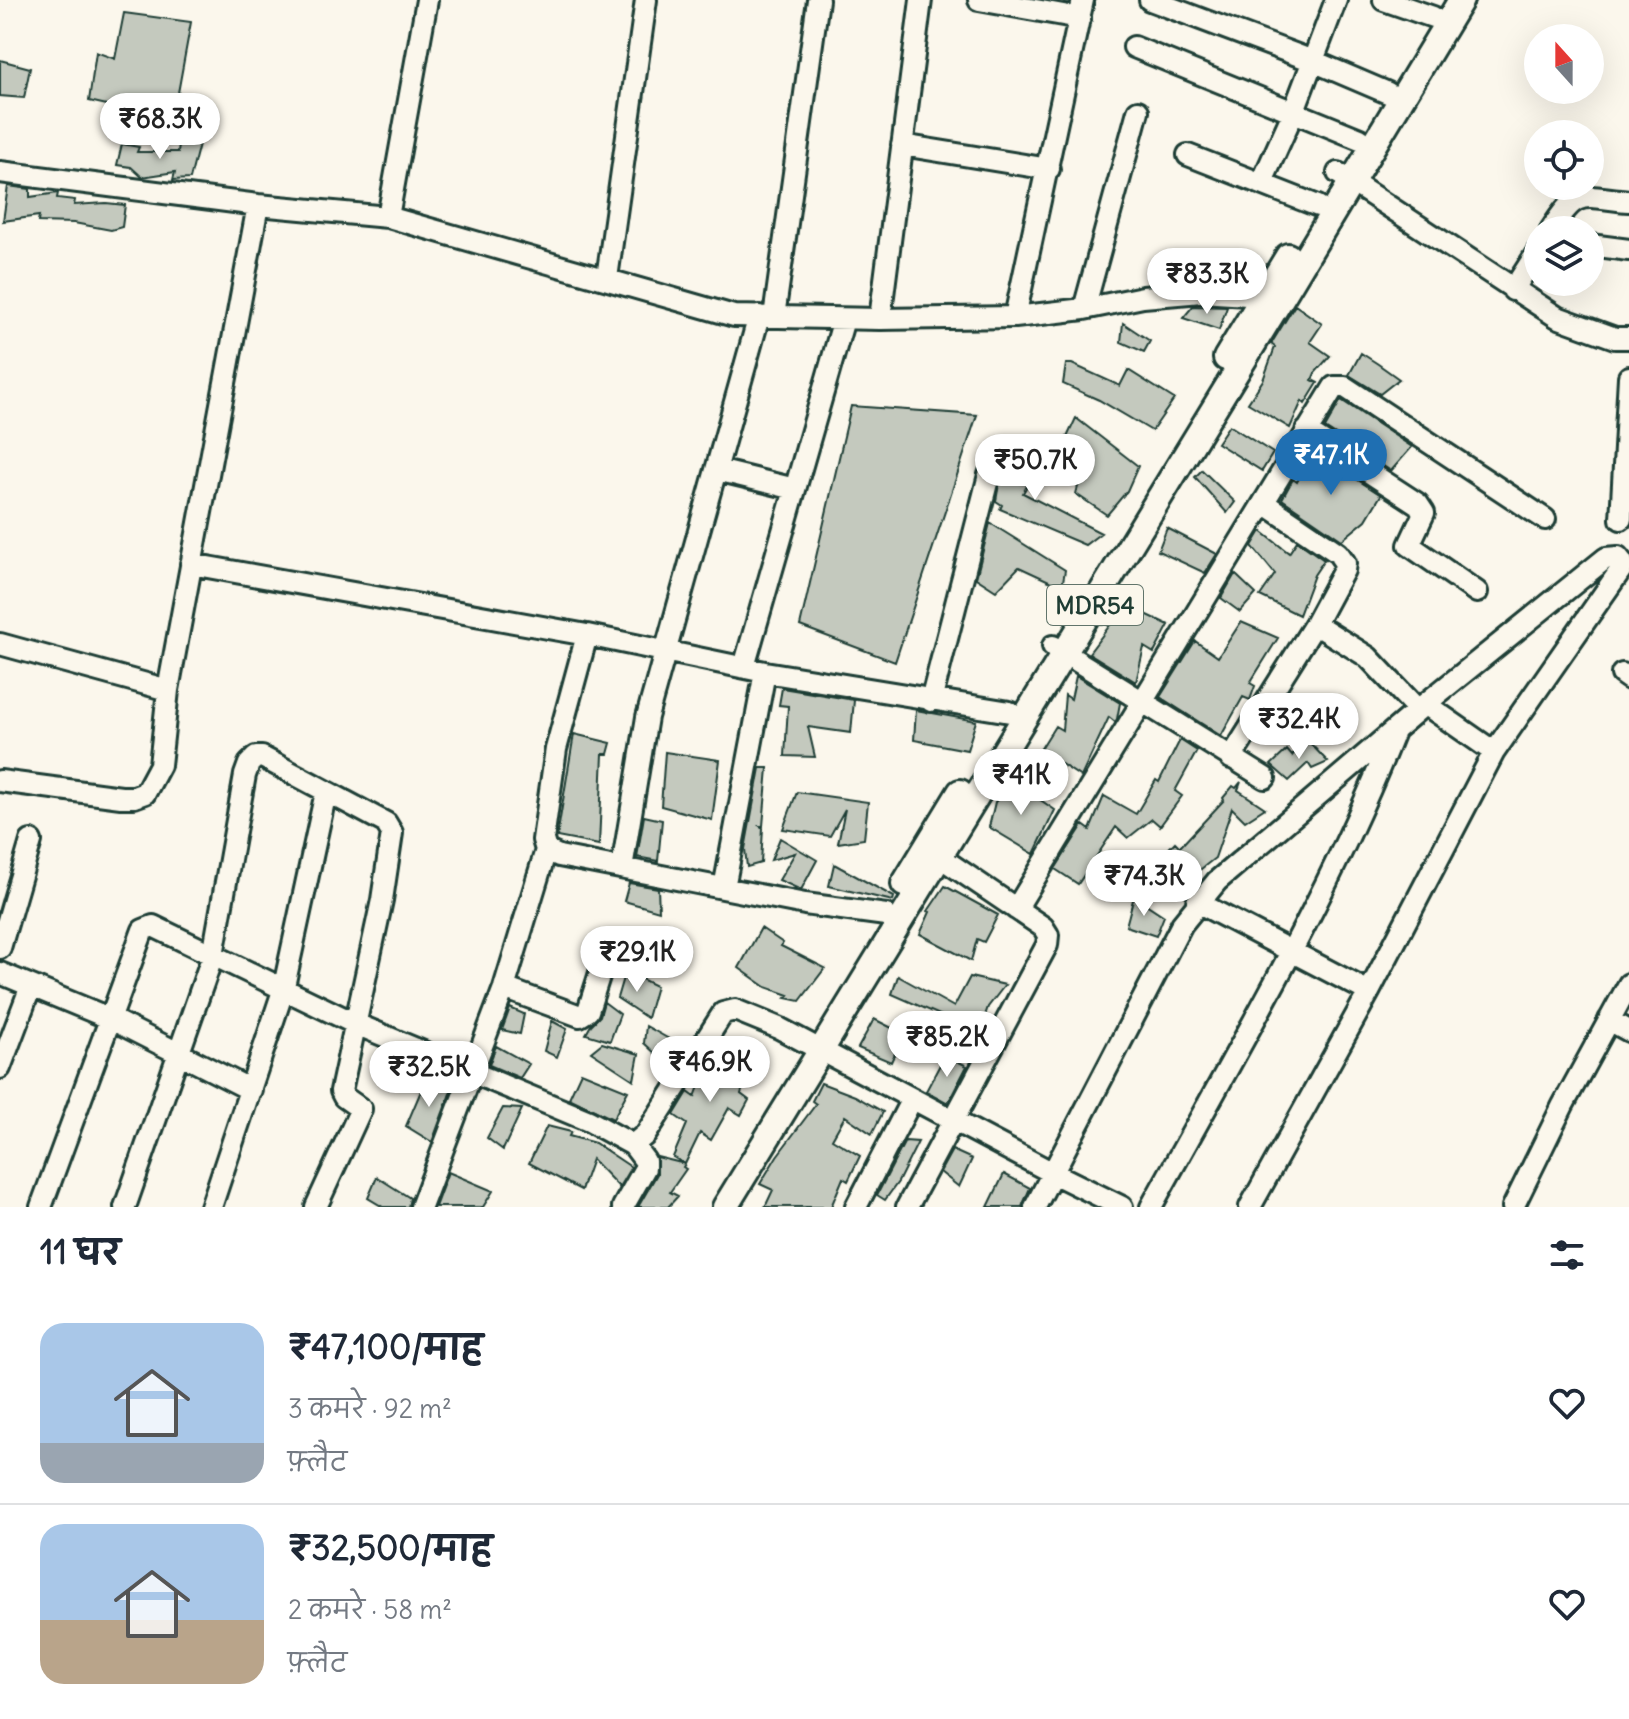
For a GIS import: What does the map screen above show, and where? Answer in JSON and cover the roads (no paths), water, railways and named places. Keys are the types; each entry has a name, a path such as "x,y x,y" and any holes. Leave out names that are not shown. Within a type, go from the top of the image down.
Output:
{"main road":[{"name":"MDR54","path":"708,1207 940,857 1022,720 1059,650 1344,178 1461,0"},
{"name":"MDR54","path":"1271,300 1318,206 1344,178 1360,139 1438,8"},
{"name":"MDR54","path":"725,1207 886,915 1010,712 1059,650"}],"street":[{"path":"388,217 427,0"},
{"path":"607,278 646,0"},
{"path":"622,868 640,748 717,470 766,316 818,0"},
{"path":"880,319 921,0"},
{"path":"979,0 1081,9 1015,317"},
{"path":"1150,0 1313,61 1388,93"},
{"path":"1262,182 1293,113 1336,0"},
{"path":"1384,0 1438,8"},
{"path":"1134,47 1360,139"},
{"path":"1084,309 1138,111"},
{"path":"902,145 1049,169"},
{"path":"1188,155 1318,206"},
{"path":"0,172 258,205 388,217 734,316 844,319 1015,317 1084,309 1143,297 1201,292 1271,300"},
{"path":"1344,178 1557,317 1615,338 1629,338"},
{"path":"1560,216 1567,205 1580,197 1629,201"},
{"path":"0,781 134,797 145,793 160,765 168,690 258,205"},
{"path":"1604,247 1629,250"},
{"path":"1513,290 1524,273"},
{"path":"744,667 844,319"},
{"path":"1621,519 1629,377"},
{"path":"1016,909 1330,390 1338,385 1345,387 1545,519"},
{"path":"1306,431 1418,504 1424,513 1409,545 1477,592"},
{"path":"717,470 795,489"},
{"path":"931,701 989,475"},
{"path":"1231,758 1315,624 1345,563 1338,553 1264,503"},
{"path":"1035,1207 1168,948 1197,902 1217,881 1421,707 1606,558 1618,557 1622,568 1494,752 1369,992 1250,1207"},
{"path":"191,564 587,635 765,672 1010,712"},
{"path":"1315,624 1368,657 1421,707 1494,752"},
{"path":"421,1207 504,988 546,850 543,840 556,749 587,635"},
{"path":"0,644 168,690"},
{"path":"1059,650 1265,778"},
{"path":"724,888 765,672"},
{"path":"1151,1207 1292,950 1373,786 1395,730"},
{"path":"125,1207 213,955 249,764 256,757 262,757 386,823 392,833 382,900 341,1091 344,1097 361,1109 316,1207"},
{"path":"211,1207 283,991 326,792"},
{"path":"0,948 31,841"},
{"path":"546,850 559,856 724,888 886,915"},
{"path":"907,1207 1047,945 1048,935 1043,927 940,857"},
{"path":"1197,902 1369,992"},
{"path":"41,1207 147,926 153,926 356,1024 589,1121 633,1145 645,1161 645,1168 623,1207"},
{"path":"504,988 584,1015 588,1011 606,954"},
{"path":"0,973 111,1019 251,1090"},
{"path":"1513,1207 1563,1105 1629,984"},
{"path":"0,1068 31,986"},
{"path":"633,1145 646,1134 723,1013 728,1010 749,1014 1122,1207"},
{"path":"1609,1020 1629,1031"},
{"path":"856,1207 912,1099"}]}
